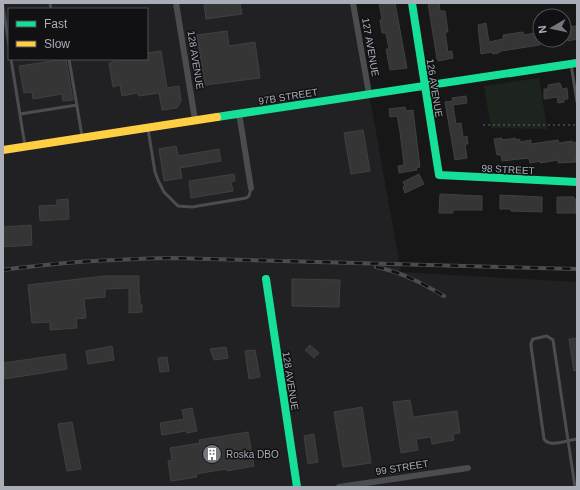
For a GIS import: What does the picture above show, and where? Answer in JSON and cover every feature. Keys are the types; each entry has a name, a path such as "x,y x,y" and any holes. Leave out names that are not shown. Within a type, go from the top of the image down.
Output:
{"street":[{"name":"128 AVENUE","path":"176,3 195,120"},
{"name":"127 AVENUE","path":"353,3 369,94"},
{"name":"126 AVENUE","path":"412,3 439,175"},
{"name":"97B STREET","path":"3,150 574,63"},
{"path":"239,113 251,188"},
{"name":"98 STREET","path":"439,175 577,182"},
{"name":"128 AVENUE","path":"266,279 297,487"},
{"name":"99 STREET","path":"339,487 468,468"}],"lane":[{"path":"3,7 8,39"},
{"path":"11,60 25,147"},
{"path":"69,60 82,138"},
{"path":"574,63 577,102"},
{"path":"20,114 77,105"},
{"path":"148,127 155,172 158,180 164,192 178,206 192,207 246,198 249,196 251,188"},
{"path":"575,487 567,440 553,340 547,336 533,339 531,346 544,439 550,444 567,440 577,439"}],"path":[{"path":"483,125 577,125"}],"shaded area":[{"path":"3,3 353,3 401,272 577,282 577,487 3,487"},
{"path":"539,78 547,129 491,128 484,86"}],"building":[{"path":"217,3 240,3 242,14 206,19 204,5"},
{"path":"379,3 395,3 407,68 390,70 386,49 389,49 386,33 382,33 380,20 382,19"},
{"path":"428,3 439,3 440,11 445,11 448,32 445,32 448,52 452,51 453,58 438,61 437,59"},
{"path":"486,23 489,42 503,39 503,35 523,32 524,35 532,34 532,46 501,51 493,54 492,52 481,54 478,25"},
{"path":"572,26 577,26 577,39 572,40"},
{"path":"227,31 229,46 255,42 260,78 205,85 197,35"},
{"path":"161,51 167,88 179,86 181,101 177,108 162,110 159,93 139,96 137,93 122,96 120,85 113,87 109,63 115,60 148,60 148,53"},
{"path":"66,60 73,100 63,101 62,94 33,99 32,92 24,93 19,66"},
{"path":"560,83 562,89 567,88 568,99 564,99 564,102 558,103 557,97 544,99 544,89 548,89 548,85"},
{"path":"466,96 467,103 453,105 456,124 461,123 463,137 467,136 468,144 465,144 467,158 455,160 445,102 453,101 452,98"},
{"path":"405,107 406,111 413,110 420,167 416,168 417,170 399,173 398,166 404,165 400,132 397,116 390,117 389,109"},
{"path":"363,130 370,171 351,174 344,133"},
{"path":"502,138 502,140 516,138 516,140 520,139 520,142 531,140 531,144 558,140 559,143 572,141 573,143 576,142 576,162 558,163 558,160 530,163 529,158 502,161 501,155 497,155 494,139"},
{"path":"176,146 178,156 219,149 221,161 180,168 182,178 164,181 159,149"},
{"path":"234,174 235,181 231,182 233,191 191,198 189,181"},
{"path":"419,174 424,184 405,193 403,187 405,186 403,182"},
{"path":"440,194 482,196 482,210 453,210 453,213 439,213"},
{"path":"500,195 542,197 542,212 511,211 511,209 500,209"},
{"path":"557,197 574,197 574,199 576,199 576,213 557,213"},
{"path":"68,199 69,219 40,221 39,206 57,205 57,200"},
{"path":"31,225 32,245 3,247 3,227"},
{"path":"104,276 139,276 139,295 140,305 142,305 142,312 129,313 129,288 105,289 105,297 84,299 86,318 76,319 77,328 50,330 50,322 32,323 28,285"},
{"path":"292,279 340,280 339,307 292,306"},
{"path":"577,338 577,370 574,371 569,339"},
{"path":"310,345 319,353 314,358 305,350"},
{"path":"112,346 114,360 88,364 86,351"},
{"path":"226,347 228,358 214,360 210,349"},
{"path":"255,350 260,377 249,379 245,351"},
{"path":"65,354 67,369 5,379 3,363"},
{"path":"167,357 169,371 160,372 158,358"},
{"path":"410,400 413,417 457,411 460,433 453,434 454,440 432,444 431,437 416,439 418,450 401,453 393,402"},
{"path":"362,407 371,463 343,467 334,412"},
{"path":"192,408 197,431 187,433 186,431 162,435 160,423 184,419 182,410"},
{"path":"72,422 81,469 67,471 58,424"},
{"name":"Roska DBO","path":"248,432 254,466 227,471 226,469 196,474 197,477 171,481 168,461 172,460 170,448 200,443 199,440"},
{"path":"314,434 318,462 308,464 304,436"}],"railway":[{"path":"3,270 87,261 172,258 577,269"},
{"path":"376,267 411,278 444,296"}],"traffic: fast":[{"path":"412,3 439,175 577,182"},
{"path":"217,117 577,63"},
{"path":"266,279 297,487"}],"traffic: slow":[{"path":"3,150 217,117"}],"place":[{"name":"Roska DBO","path":"212,454"}]}
